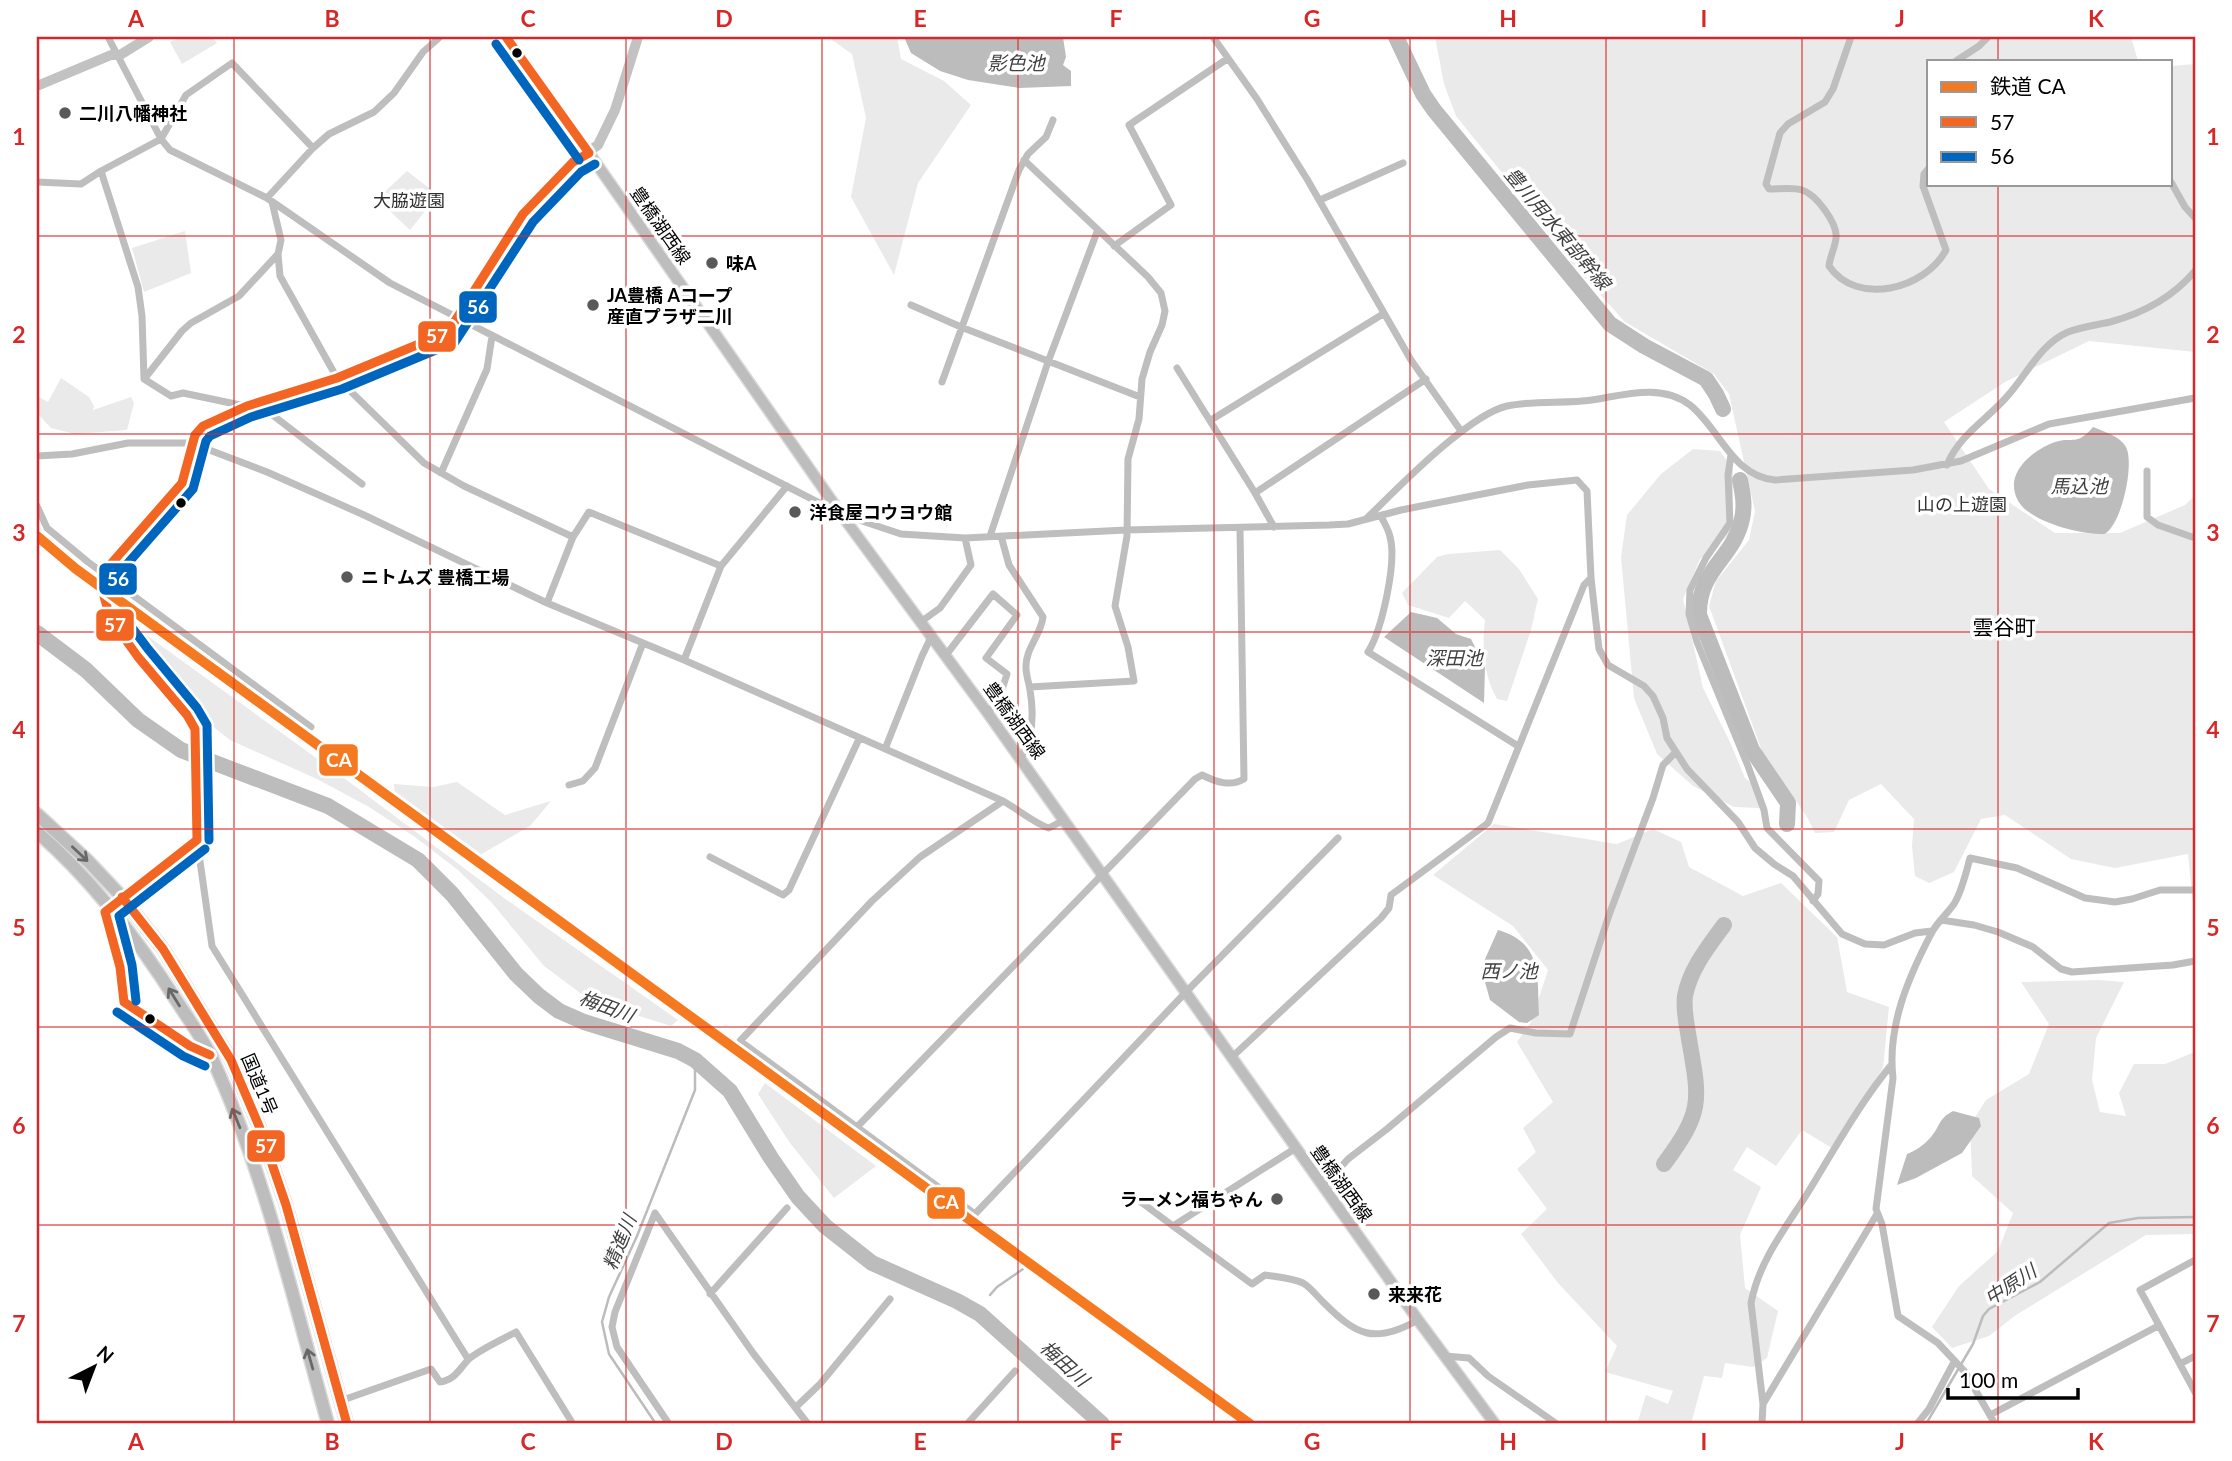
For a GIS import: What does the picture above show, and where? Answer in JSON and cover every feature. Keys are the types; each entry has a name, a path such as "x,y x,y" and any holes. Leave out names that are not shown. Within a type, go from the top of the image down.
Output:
{"highway":[{"name":"国道1号","path":"37,814 88,861 163,949 231,1060 259,1126 286,1205 346,1424"},
{"name":"国道1号","path":"37,832 110,907 149,958 211,1055 242,1132 268,1210 328,1424"}],"main road":[{"name":"豊橋湖西線","path":"506,37 841,514 1021,758 1418,1320 1495,1424"}],"street":[{"path":"108,37 161,139 170,150 270,200 390,283 457,319 841,514 901,534 965,538 1125,530 1348,524 1401,510 1528,485 1577,480 1587,491 1591,578 1599,649 1608,665 1644,686 1653,696 1675,753 1687,769 1738,822 1755,848 1793,876 1842,934 1865,944 1884,945 1915,933 1932,931"},
{"path":"39,82 117,55 149,37"},
{"path":"270,200 313,148 329,134 374,112 394,93 423,52 440,37"},
{"path":"468,1359 212,946 197,840 195,729 187,715 138,657 110,618 104,596 105,575 110,565 182,484 191,443 203,426 252,404 337,378 448,331 523,214 573,162 598,145 615,110 638,37"},
{"path":"1213,37 1257,99 1320,200 1411,360 1461,431"},
{"path":"1851,37 1833,89 1825,102 1788,124 1780,133 1767,187 1806,191 1823,206 1835,228 1837,238 1829,265 1833,272 1843,280 1862,288 1886,288 1923,275 1941,259 1946,250 1923,186 1924,174 1927,171"},
{"path":"1958,60 1988,37"},
{"path":"1114,246 1171,205 1129,125 1227,59"},
{"path":"37,182 81,184 161,139 186,95 232,62 313,148"},
{"path":"942,382 1024,160 1046,137 1053,120"},
{"path":"1024,160 1161,293 1165,311 1147,361 1139,419 1128,459 1127,536 1115,606 1128,647 1134,681 1030,687"},
{"path":"1320,200 1403,163"},
{"path":"101,171 138,286 144,379"},
{"path":"2172,184 2185,207 2195,218"},
{"path":"270,200 281,240 278,254 280,276 337,378 424,463 441,474 573,537"},
{"path":"990,536 1048,362 1097,232"},
{"path":"144,379 182,331 191,323 239,296 278,254"},
{"path":"1947,465 1957,443 2010,393 2050,343 2068,332 2112,321 2162,301 2179,289 2195,271"},
{"path":"911,305 1140,397"},
{"path":"1211,420 1383,314"},
{"path":"441,474 487,369 492,336"},
{"path":"1177,368 1211,420 1273,527"},
{"path":"144,379 172,397 183,393 252,404 362,484"},
{"path":"1255,493 1426,379"},
{"path":"1366,519 1461,431 1506,406 1590,400 1636,391 1670,395 1689,405 1744,468 1758,478 1775,480 1947,465 2049,424 2195,398"},
{"path":"37,456 72,454 128,443 191,443 267,472 364,515 547,603 684,660 1003,801 1042,826 1049,828 1064,820"},
{"path":"1731,455 1728,475 1730,523 1706,558 1690,590 1689,614 1697,642 1748,766 1764,810 1767,828 1819,881 1818,894 1813,901"},
{"path":"2147,471 2147,517 2158,525 2195,538"},
{"path":"684,660 721,566 787,486"},
{"path":"37,506 47,528 105,575 311,727"},
{"path":"547,603 573,537 589,512 721,566"},
{"path":"1381,516 1390,537 1392,554 1382,619 1368,652 1518,746"},
{"path":"857,1127 1195,779 1202,775 1215,781 1234,784 1244,779 1240,528"},
{"path":"1001,536 1009,565 1042,617 1042,624 1031,642 1025,667 1033,710 1031,730 1021,758"},
{"path":"922,621 940,608 971,565 965,538"},
{"path":"1231,1057 1381,918 1389,908 1391,895 1488,824 1584,585 1591,578"},
{"path":"946,655 993,594 1017,615 986,658 1007,674 997,705 987,712"},
{"path":"885,749 932,635"},
{"path":"569,785 583,781 595,768 643,643"},
{"path":"710,858 783,895 789,890 859,739"},
{"path":"1324,1186 1348,1159 1510,1028 1536,1034 1570,1034 1663,765 1675,753"},
{"path":"1003,801 920,857 891,883 740,1041 975,1213 1186,992 1338,838"},
{"path":"110,907 180,856 197,840"},
{"path":"1763,1404 1877,1214 1893,1078 1895,1032 1906,986 1932,931 1955,902 1970,858 2017,868 2085,898 2115,902 2160,890 2195,890"},
{"path":"1941,920 1998,932 2033,947 2061,969 2072,972 2195,961"},
{"path":"1762,1424 1763,1404 1751,1303 1764,1262 1843,1133 1892,1064"},
{"path":"1173,1226 1296,1148"},
{"path":"1129,1193 1252,1284 1265,1275 1304,1284 1345,1324 1357,1331 1400,1331 1418,1320"},
{"path":"710,1294 787,1208"},
{"path":"669,1424 617,1347 612,1327 615,1312 654,1213 710,1294 808,1424"},
{"path":"1877,1214 1882,1224 1898,1316 1938,1343 1964,1371 1995,1424"},
{"path":"2195,1259 2140,1290 2195,1392"},
{"path":"796,1407 820,1384 890,1299"},
{"path":"1990,1415 2158,1326"},
{"path":"340,1401 431,1368 440,1382 447,1381 461,1370 468,1359 516,1332 573,1424"},
{"path":"1444,1356 1469,1358 1488,1376 1557,1424"},
{"path":"2180,1364 2195,1356"},
{"path":"1917,1424 1929,1409 1955,1363"},
{"path":"967,1424 1015,1371"}],"green space":[{"path":"181,37 212,37 217,43 182,64 170,42"},
{"path":"828,37 897,37 901,59 944,81 971,105 918,183 894,275 851,197 866,118 852,54"},
{"name":"山の上遊園","path":"1435,37 2131,37 2138,60 1927,60 1927,186 2172,186 2172,66 2195,64 2195,352 2089,341 2005,382 1944,422 1989,489 2055,533 2120,533 2185,505 2195,495 2195,925 2188,854 2115,868 2071,859 2005,815 1981,819 1954,872 1929,883 1915,876 1912,846 1914,819 1881,784 1849,800 1834,832 1815,833 1762,751 1709,606 1716,581 1749,540 1755,511 1729,394 1714,374 1625,322 1563,253 1456,116 1444,84"},
{"name":"大脇遊園","path":"407,171 438,195 410,230 377,199"},
{"path":"185,231 191,273 144,292 132,248"},
{"path":"61,378 89,397 94,406 93,410 131,397 134,403 127,430 75,434 51,428 37,413 37,396 48,402"},
{"path":"1693,449 1720,451 1733,469 1733,531 1700,559 1683,599 1703,688 1745,778 1757,787 1760,808 1734,807 1693,786 1657,754 1634,698 1621,557 1627,515 1661,474"},
{"path":"1500,550 1519,569 1538,599 1531,630 1507,701 1497,699 1486,670 1485,620 1465,601 1449,618 1408,605 1402,593 1437,557"},
{"path":"127,621 504,898 678,1020 671,1026 591,1001 544,966 492,903 458,870 415,837 369,807 317,779 230,740 193,711 130,632 125,625"},
{"path":"457,782 505,815 551,801 530,826 480,855 395,796 394,784 433,787"},
{"path":"1494,824 1617,844 1653,829 1681,842 1689,867 1743,896 1781,883 1837,937 1847,992 1889,1007 1883,1068 1832,1148 1802,1130 1776,1166 1747,1147 1733,1170 1761,1187 1740,1235 1745,1288 1778,1311 1767,1358 1753,1367 1725,1363 1722,1378 1704,1376 1691,1424 1637,1424 1646,1395 1668,1404 1673,1391 1605,1372 1617,1346 1558,1283 1521,1234 1547,1209 1517,1169 1536,1152 1523,1128 1553,1102 1517,1042 1531,1022 1548,970 1513,926 1433,875"},
{"path":"2021,982 2124,982 2096,1038 2092,1080 2100,1112 2126,1116 2119,1093 2134,1064 2165,1064 2195,1052 2195,1234 2146,1235 2016,1315 1989,1336 1952,1348 1932,1327 1959,1286 1998,1251 2013,1213 1972,1176 1970,1125 1986,1100 2029,1074 2049,1024"},
{"path":"765,1083 876,1166 834,1198 790,1143 758,1094"}],"water":[{"name":"影色池","path":"904,37 1063,37 1066,57 1063,65 1071,71 1071,86 1019,88 968,80 940,71 911,53"},
{"name":"馬込池","path":"2093,427 2120,440 2128,455 2129,467 2121,508 2116,520 2104,534 2063,528 2043,520 2021,505 2014,486 2019,469 2035,452 2061,440 2078,439"},
{"name":"深田池","path":"1411,612 1437,618 1456,634 1471,639 1485,667 1484,703 1384,637"},
{"name":"西ノ池","path":"1498,930 1523,943 1535,963 1539,1015 1527,1023 1519,1022 1490,1000 1481,968"},
{"path":"1953,1111 1979,1118 1981,1126 1962,1153 1916,1178 1897,1185 1907,1154 1926,1142 1942,1120"}],"waterway":[{"name":"豊川用水東部幹線","path":"1396,37 1423,94 1434,110 1610,324 1644,346 1706,379 1723,409"},
{"name":"豊川用水東部幹線","path":"1740,480 1742,519 1732,544 1704,586 1699,615 1752,750 1788,803 1787,824"},
{"name":"梅田川","path":"37,633 86,670 138,720 181,750 328,806 418,860 452,894 516,974 559,1011 584,1022 678,1051 695,1060 730,1091 798,1197 825,1226 872,1263 980,1314 1102,1424"},
{"name":"豊川用水東部幹線","path":"1664,1164 1686,1131 1695,1105 1695,1078 1685,1007 1687,986 1700,959 1724,925"},
{"name":"精進川","path":"656,1424 609,1354 602,1322 609,1297 637,1236 695,1090 695,1060"},
{"name":"中原川","path":"1926,1424 1973,1344 1983,1316 1989,1309 2040,1282 2109,1223 2138,1218 2195,1217"},
{"path":"990,1295 1023,1269"}],"rail line":[{"name":"CA","path":"37,536 76,569 1250,1424"}],"transit line":[{"name":"57","path":"506,37 589,153"},
{"name":"56","path":"496,44 579,160"},
{"name":"57","path":"197,840 195,729 187,715 138,657 110,618 104,596 104,583 110,565 182,483 195,435 203,426 247,406 337,378 448,332 523,214 573,162 589,153"},
{"name":"56","path":"209,840 207,725 197,708 121,613 116,594 121,571 193,489 206,441 210,436 251,417 342,389 455,342 533,222 581,172 595,164"},
{"name":"57","path":"124,1002 120,967 105,912 197,840"},
{"name":"56","path":"136,1001 132,965 119,916 205,849"},
{"name":"57","path":"122,897 163,949 231,1060 259,1126 286,1205 347,1424"},
{"name":"57","path":"124,1002 190,1046 210,1055"},
{"name":"56","path":"117,1012 183,1056 205,1066"}],"place":[{"name":"二川八幡神社","path":"65,113"},
{"name":"味A","path":"712,263"},
{"name":"JA豊橋 Aコープ 産直プラザ二川","path":"593,305"},
{"name":"洋食屋コウヨウ館","path":"795,512"},
{"name":"ニトムズ 豊橋工場","path":"347,577"},
{"name":"ラーメン福ちゃん","path":"1277,1199"},
{"name":"来来花","path":"1374,1294"}],"district":[{"name":"雲谷町","path":"2004,626"}]}
